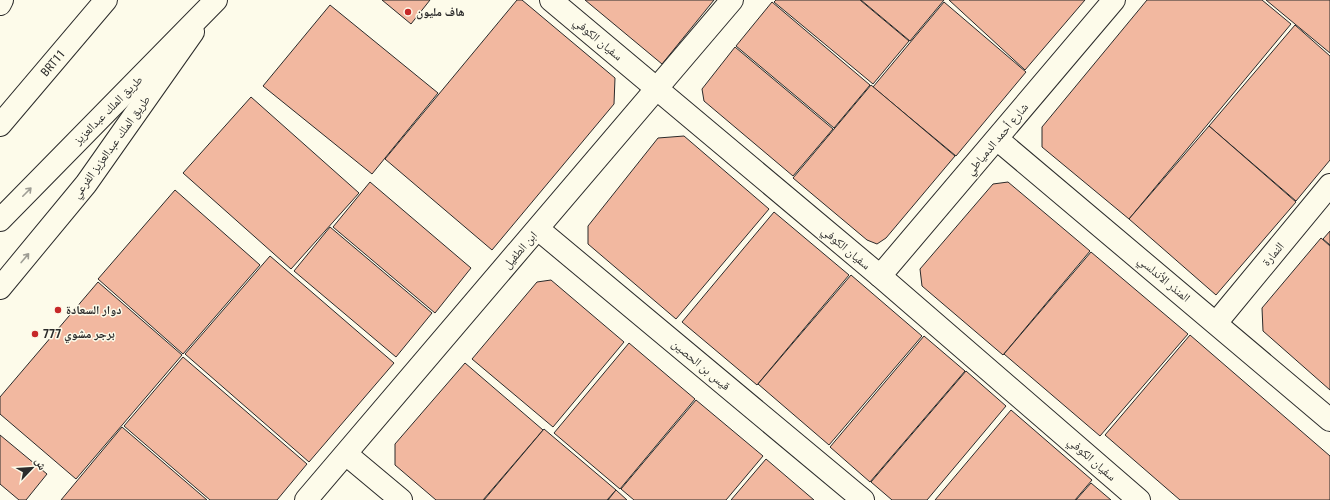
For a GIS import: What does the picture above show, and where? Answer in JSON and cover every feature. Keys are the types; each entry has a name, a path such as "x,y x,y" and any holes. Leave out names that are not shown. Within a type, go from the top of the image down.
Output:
{"street":[{"path":"0,4 2,0"},
{"name":"BRT11","path":"0,125 106,0"},
{"name":"طريق الملك عبدالعزيز","path":"0,220 216,0"},
{"name":"طريق الملك عبدالعزيز الفرعي","path":"0,288 86,184 216,0"},
{"name":"سفيان الكوفي","path":"551,0 880,276 1139,500"},
{"name":"ابن الطفيل","path":"306,500 658,89 732,0"},
{"name":"شارع أحمد الدمياطي","path":"880,276 1114,0"},
{"name":"المنذر الأندلسي","path":"997,139 1330,420"},
{"name":"النمارة","path":"1216,323 1330,185"},
{"name":"قيس بن الحصين","path":"538,229 863,500"},
{"path":"346,454 401,500"}],"building":[{"name":"هاف مليون","path":"382,0 430,0 411,24"},
{"path":"517,0 522,0 615,78 614,104 492,250 385,159"},
{"path":"585,0 714,0 662,64"},
{"path":"776,0 860,0 909,41 873,84 774,2"},
{"path":"861,0 944,0 910,41"},
{"path":"949,0 1085,0 1025,70"},
{"path":"1147,0 1262,0 1291,24 1129,219 1042,147 1042,127"},
{"path":"1266,0 1330,0 1330,53"},
{"path":"772,2 870,85 834,128 736,46"},
{"path":"944,2 1026,72 956,156 873,87"},
{"path":"330,5 438,93 372,174 263,86"},
{"path":"1295,25 1330,56 1330,160 1296,201 1209,126"},
{"path":"735,47 833,129 793,176 704,101 702,89"},
{"path":"871,85 955,156 886,238 877,244 867,240 793,178"},
{"path":"251,97 359,193 291,269 183,173"},
{"path":"1209,126 1296,202 1216,295 1129,219"},
{"path":"684,136 769,209 676,319 588,244 588,226 658,138"},
{"path":"370,182 471,268 435,313 333,227"},
{"path":"1008,182 1090,251 1003,355 922,286 920,269 993,184"},
{"path":"175,190 260,265 183,354 98,279"},
{"path":"774,212 849,275 757,385 682,322"},
{"path":"330,227 432,313 396,357 294,271"},
{"path":"1330,231 1330,245 1323,239"},
{"path":"1321,238 1330,246 1330,390 1263,331 1262,308"},
{"path":"1091,252 1188,334 1100,436 1004,354"},
{"path":"270,256 394,363 309,462 185,354"},
{"path":"851,275 922,336 829,445 758,384"},
{"path":"551,280 624,342 553,427 472,359 537,282"},
{"path":"98,282 182,355 76,479 0,414 0,397"},
{"path":"1190,335 1330,456 1330,500 1180,500 1105,435"},
{"path":"924,336 965,371 870,482 830,447"},
{"path":"629,343 695,399 620,489 554,433"},
{"path":"183,357 307,464 277,500 210,500 124,426"},
{"path":"465,363 543,430 483,500 436,500 395,465 395,444"},
{"path":"966,371 1006,406 927,500 892,500 871,482"},
{"path":"696,400 763,456 726,500 634,500 621,489"},
{"path":"1011,410 1092,480 1075,500 935,500"},
{"path":"122,427 207,500 61,500"},
{"path":"544,429 616,490 607,500 484,500"},
{"path":"0,435 47,474 26,500 19,500 0,484"},
{"path":"766,459 814,500 731,500"},
{"path":"1091,483 1111,500 1076,500"},
{"path":"616,490 627,500 608,500"}],"place":[{"name":"هاف مليون","path":"408,12"},
{"name":"دوار السعادة","path":"58,310"},
{"name":"777 برجر مشوي","path":"35,334"}]}
